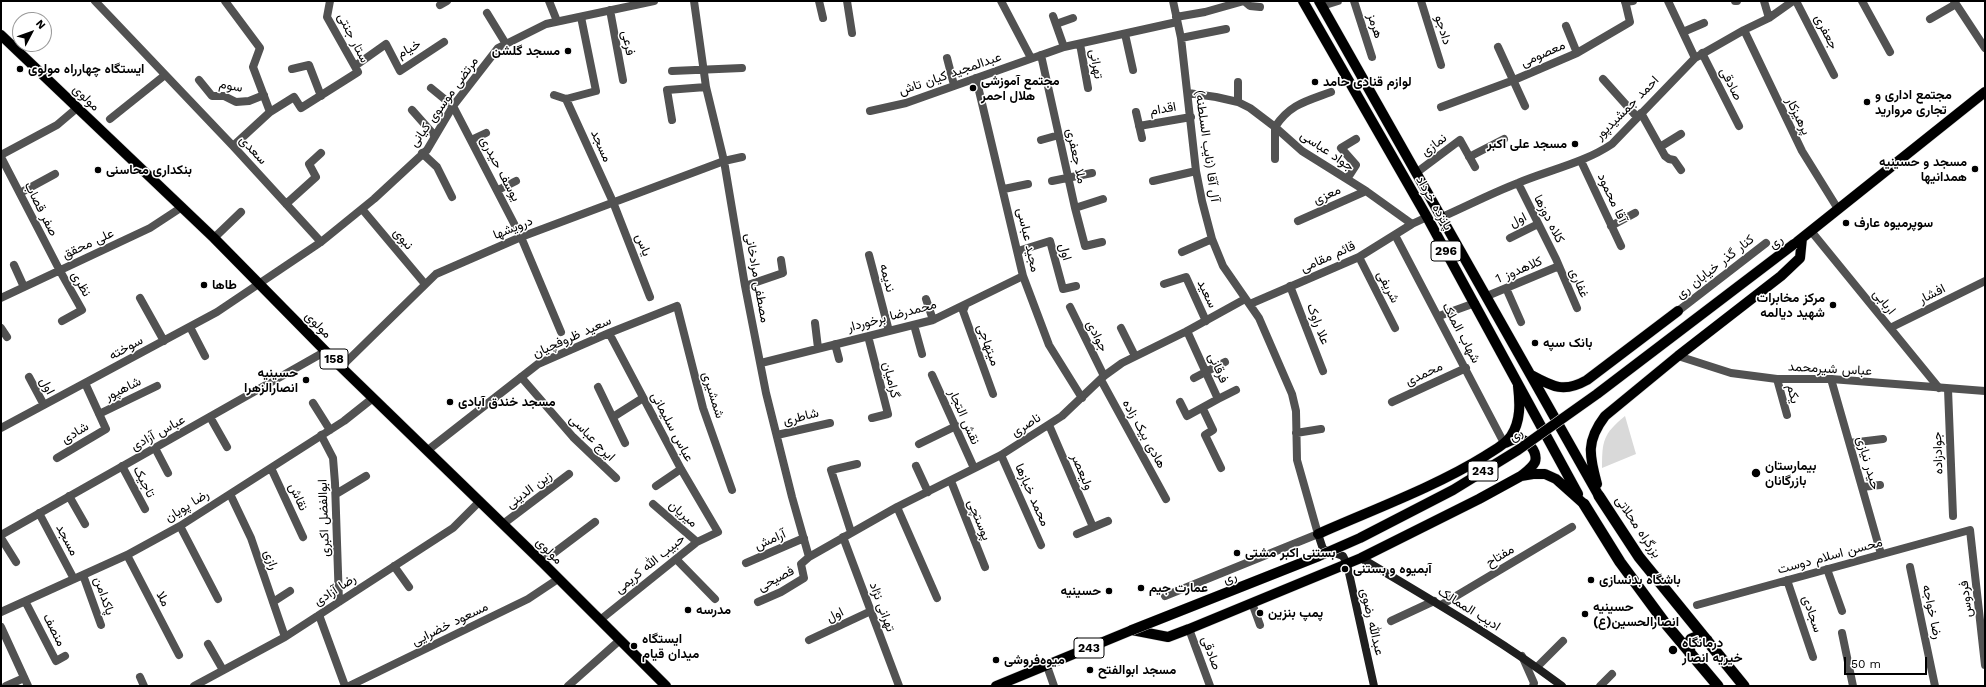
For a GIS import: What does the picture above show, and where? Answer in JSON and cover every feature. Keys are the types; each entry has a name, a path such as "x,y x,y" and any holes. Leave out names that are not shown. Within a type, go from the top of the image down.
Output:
{"highway":[{"name":"بزرگراه محلاتی","path":"1600,496 1639,557 1744,686"},
{"path":"1584,504 1620,562 1665,623 1718,686"},
{"path":"1690,654 1689,643 1691,639 1696,637 1707,640"}],"main road":[{"name":"پانزده خرداد","path":"1303,1 1427,217 1584,504"},
{"name":"پانزده خرداد","path":"1320,4 1487,296 1529,374 1600,496"},
{"name":"مولوی","path":"1,34 76,108 214,238 341,367 542,562 620,640 661,684"},
{"name":"ری","path":"996,686 1319,556 1360,538 1453,490 1518,450 1597,394 1838,210 1985,92"},
{"path":"1600,496 1590,453 1590,443 1597,427 1605,416 1678,356 1786,272 1800,258 1798,241"},
{"path":"1529,374 1548,384 1562,389 1576,387 1678,311"},
{"path":"1504,444 1514,432 1520,412 1517,380"},
{"path":"1132,630 1168,637 1189,629 1347,564 1361,558 1479,499 1521,476 1533,466 1535,454 1530,446 1522,440 1516,439 1504,444 1437,482 1318,534 1323,549 1343,556 1347,564"},
{"path":"1521,476 1545,474 1556,479 1584,504"},
{"name":"ادیب الممالک","path":"1361,558 1522,656 1562,686"},
{"name":"عبدالله رضوی","path":"1347,564 1374,686"}],"street":[{"name":"سعدی","path":"95,1 233,146 321,242"},
{"path":"225,1 260,48 253,67 270,112"},
{"name":"ستار جنتی","path":"233,146 270,112 294,98 302,108 358,72 327,17 330,1"},
{"path":"548,1 557,21"},
{"name":"مرتضی موسوی کیانی","path":"259,284 321,242 362,209 422,154 453,106 498,48 546,24 654,1"},
{"name":"مصطفی مرادخانی","path":"694,1 706,87 724,161 745,286 777,436 809,557"},
{"path":"819,1 823,18"},
{"path":"847,1 852,33"},
{"path":"1001,1 1031,58"},
{"name":"آل آقا (نایب السلطنه)","path":"1173,1 1181,38 1196,171 1212,239 1223,266 1248,301 1264,327 1292,394 1296,411 1297,460 1318,534"},
{"name":"عبدالمجید کیان تاش","path":"870,111 906,103 1064,47 1125,34 1244,1 1250,6 1260,6"},
{"path":"1320,4 1338,1"},
{"name":"هرمز","path":"1354,1 1372,58"},
{"name":"دادجو","path":"1421,1 1442,65"},
{"name":"معصومی","path":"1441,107 1514,80 1577,53 1630,22 1628,1"},
{"name":"صادقی","path":"1668,1 1683,32 1699,55 1739,126"},
{"path":"1764,1 1769,18"},
{"name":"احمد جمشیدپور","path":"1442,217 1518,183 1581,161 1612,144 1699,55 1769,18 1795,1"},
{"name":"جعفری","path":"1795,1 1834,75"},
{"path":"1862,1 1890,52"},
{"path":"1930,19 1955,2 1985,48"},
{"name":"فرعی","path":"610,10 623,80"},
{"path":"487,13 506,44"},
{"path":"554,95 566,99 596,91 581,17"},
{"path":"1064,47 1055,20 1073,18"},
{"path":"1683,32 1704,23"},
{"path":"1566,26 1577,53"},
{"path":"1181,38 1226,29"},
{"name":"پرهیزکار","path":"1744,30 1802,151 1838,210"},
{"path":"1125,34 1133,70"},
{"name":"خیام","path":"355,66 386,44 400,71 444,42"},
{"name":"تهرانی","path":"1080,44 1088,88"},
{"path":"1498,47 1525,106"},
{"name":"ملا جعفری","path":"1042,55 1068,178 1085,246 1102,242"},
{"path":"947,58 954,86"},
{"path":"292,69 309,65 321,96"},
{"path":"672,71 742,68"},
{"path":"110,119 165,74"},
{"name":"مجید عباسی","path":"976,78 1004,190 1023,276 1049,345 1082,398"},
{"path":"1603,79 1639,115 1667,157 1674,160 1681,170"},
{"name":"سوم","path":"199,80 212,96 224,96 236,102 249,101 264,95"},
{"path":"1238,82 1238,102"},
{"path":"672,120 667,90 706,87"},
{"path":"431,88 453,106"},
{"path":"1275,159 1275,127 1283,114 1294,106 1331,92"},
{"name":"جواد عباسی","path":"1188,93 1238,102 1250,108 1275,127 1302,151 1366,191 1412,224"},
{"name":"مسجد","path":"566,99 613,202"},
{"name":"یوسف حیدری","path":"453,106 498,190 521,237 561,332"},
{"path":"1,156 57,125 76,108"},
{"path":"412,110 435,136"},
{"path":"1136,112 1142,138"},
{"name":"اقدام","path":"1139,126 1191,117"},
{"path":"471,140 486,133"},
{"path":"1660,147 1681,134"},
{"path":"1041,140 1059,135"},
{"path":"1347,179 1356,165 1341,148 1356,139"},
{"path":"1469,156 1504,139"},
{"name":"نمازی","path":"1416,172 1460,140 1475,167"},
{"path":"286,204 316,177 309,164 321,153"},
{"path":"422,154 437,167 452,197"},
{"name":"صفر قصاب","path":"1,156 60,271"},
{"name":"درویشها","path":"341,367 436,274 521,237 724,161 742,157"},
{"name":"آقا محمود","path":"1581,161 1621,246"},
{"path":"1153,181 1196,171"},
{"path":"1052,182 1092,173"},
{"path":"20,193 54,174"},
{"path":"498,190 516,181"},
{"name":"کلاه دوزها","path":"1518,183 1559,266"},
{"path":"1004,190 1028,184"},
{"name":"معزی","path":"1298,221 1366,191"},
{"path":"1075,208 1103,199"},
{"name":"یاس","path":"613,202 650,297"},
{"name":"علی محقق","path":"1,298 150,228 182,207"},
{"name":"نبوی","path":"362,209 425,284"},
{"path":"214,238 241,212"},
{"path":"1611,226 1635,213"},
{"path":"1412,224 1427,217"},
{"name":"قائم مقامی","path":"1248,301 1290,286 1359,257 1412,224"},
{"name":"اول","path":"1510,238 1538,224"},
{"name":"اربابی","path":"1811,231 1890,328 1943,388"},
{"name":"شهاب الملک","path":"1395,234 1466,368 1504,444"},
{"path":"1182,252 1212,239"},
{"name":"اول","path":"1018,251 1050,240 1063,289 1076,286"},
{"name":"کنار گذر خیابان ری","path":"1678,311 1766,243"},
{"name":"ندیمه","path":"869,255 889,331"},
{"name":"شریفی","path":"1359,257 1395,328"},
{"path":"745,286 783,273 781,260"},
{"path":"14,265 24,287"},
{"name":"کلاهدوز 1","path":"1487,296 1559,266"},
{"name":"غفاری","path":"1559,266 1577,308"},
{"name":"نظری","path":"60,271 82,310 62,321"},
{"name":"محمدرضا برخوردار","path":"761,363 933,320 965,306 1023,276"},
{"name":"سعید","path":"1164,284 1186,277 1206,321"},
{"name":"افشار","path":"1890,328 1985,281"},
{"name":"سوخته","path":"1,428 217,312 259,284"},
{"name":"علا راوک","path":"1290,286 1323,371"},
{"path":"1506,288 1521,322"},
{"path":"140,298 164,341"},
{"path":"926,299 933,320"},
{"name":"ناصری","path":"809,557 897,507 1001,455 1049,425 1082,398 1102,378 1135,356 1248,301"},
{"path":"1439,316 1475,303"},
{"name":"سعید ظروفچیان","path":"428,450 538,364 609,333 677,306"},
{"name":"شمشیری","path":"677,306 701,400 732,490"},
{"name":"میتهاجی","path":"965,306 962,311 993,394"},
{"name":"جوادی","path":"1070,307 1102,378"},
{"path":"815,323 818,348"},
{"path":"914,325 922,354"},
{"path":"190,327 205,356"},
{"path":"1,328 7,338"},
{"path":"1121,328 1135,356"},
{"name":"فرقانی","path":"1180,402 1187,416 1203,409 1218,399 1187,331"},
{"name":"عباس سلیمانی","path":"609,333 681,469 718,532"},
{"name":"گرامیان","path":"868,336 888,414 872,418"},
{"path":"835,344 839,359"},
{"name":"عباس آزادی","path":"1,536 326,351"},
{"name":"عباس شیرمحمد","path":"1678,356 1731,373 1777,379 1832,379 1985,391"},
{"path":"1194,378 1225,362"},
{"name":"محمدی","path":"1392,402 1466,368"},
{"name":"نقش التجار","path":"932,375 974,468"},
{"name":"اول","path":"29,377 44,406"},
{"name":"ایرج عباسی","path":"521,377 573,437 616,478"},
{"name":"هادی بیک زاده","path":"1102,378 1166,499"},
{"name":"یکم","path":"1777,379 1787,415"},
{"name":"حیدر نیازی","path":"1832,379 1881,554"},
{"path":"85,383 99,414"},
{"name":"شاهپور","path":"99,414 157,386"},
{"path":"598,387 625,442"},
{"name":"جوادزاده","path":"1943,388 1953,516"},
{"path":"1218,399 1236,390"},
{"name":"رضا پویان","path":"1,612 127,555 180,526 330,430 373,398"},
{"path":"613,417 643,398"},
{"path":"313,403 330,430"},
{"path":"1203,409 1213,430 1204,435 1221,468"},
{"name":"شادی","path":"57,458 106,429 99,414"},
{"path":"210,417 227,447"},
{"name":"شاطری","path":"777,436 830,423"},
{"name":"ولیعصر","path":"1049,425 1093,527"},
{"path":"919,444 956,426"},
{"path":"1296,433 1321,429"},
{"name":"ابوالفضل اکبری","path":"322,435 332,458 336,494 339,602"},
{"path":"1850,444 1883,439"},
{"path":"155,448 168,473"},
{"name":"محمد خبازها","path":"1001,455 1041,545"},
{"name":"تهرانی نژاد","path":"857,464 831,470 847,535 871,611 899,686"},
{"name":"تاجیک","path":"122,466 144,509"},
{"path":"916,466 928,492"},
{"name":"نقاش","path":"271,468 303,537"},
{"path":"656,486 681,469"},
{"name":"زین الدینی","path":"503,524 569,474"},
{"path":"336,494 366,476"},
{"name":"پوستچی","path":"951,481 986,567"},
{"path":"1862,487 1880,485"},
{"name":"رازی","path":"230,494 251,538 285,637"},
{"path":"69,496 85,524"},
{"name":"رضا آزادی","path":"194,686 285,637 453,528 480,501"},
{"name":"میریان","path":"653,504 697,542"},
{"path":"897,507 937,598"},
{"name":"مسجد","path":"39,513 74,579"},
{"path":"1077,534 1108,521"},
{"path":"542,562 595,522"},
{"path":"180,526 218,598"},
{"name":"مفتاح","path":"1391,621 1437,603 1572,527"},
{"name":"محسن اسلام دوست","path":"1697,605 1970,530"},
{"name":"فردوس","path":"1970,530 1982,611 1985,665"},
{"name":"حبیب الله کریمی","path":"600,620 697,542 718,532"},
{"path":"1165,596 1318,534"},
{"path":"1,536 16,562"},
{"name":"آرامش","path":"746,563 804,538"},
{"name":"ملا","path":"127,555 179,655"},
{"name":"فصیحی","path":"758,602 781,592 804,578 801,564 809,557"},
{"path":"676,559 715,599"},
{"path":"394,566 409,587"},
{"name":"رضا خواجه","path":"1910,567 1936,686"},
{"path":"1827,569 1842,611"},
{"name":"پاکدامن","path":"83,575 101,625"},
{"name":"مسعود خضرایی","path":"349,686 528,599 558,579"},
{"name":"سجادی","path":"1787,580 1814,657"},
{"path":"273,602 290,591"},
{"name":"منصف","path":"25,601 56,661 65,656"},
{"path":"1252,603 1260,626"},
{"name":"اول","path":"809,640 871,611"},
{"path":"319,615 345,686"},
{"path":"1,627 28,686"},
{"name":"صادقی","path":"1189,629 1209,686"},
{"path":"1842,633 1854,686"},
{"path":"568,686 620,640"},
{"path":"1537,667 1563,641"},
{"path":"208,644 223,670"},
{"path":"1522,656 1534,683 1533,686"},
{"path":"1046,666 1054,686"},
{"path":"1600,686 1612,674"},
{"path":"140,677 144,686"},
{"path":"6,686 24,678"}],"shaded area":[{"path":"1625,416 1636,454 1602,468 1602,451 1605,439 1612,428"}],"place":[{"name":"مسجد گلشن","path":"568,51"},
{"name":"ایستگاه چهارراه مولوی","path":"20,69"},
{"name":"لوازم قنادی حامد","path":"1315,82"},
{"name":"مجتمع آموزشی هلال احمر","path":"973,88"},
{"name":"مجتمع اداری و تجاری مروارید","path":"1867,102"},
{"name":"مسجد علی اکبر","path":"1575,144"},
{"name":"مسجد و حسینیه همدانیها","path":"1975,169"},
{"name":"بنکداری محاسنی","path":"98,170"},
{"name":"سوپرمیوه عارف","path":"1846,223"},
{"name":"طاها","path":"204,285"},
{"name":"مرکز مخابرات شهید دیالمه","path":"1833,305"},
{"name":"بانک سپه","path":"1535,343"},
{"name":"حسینیه انصارالزهرا","path":"306,380"},
{"name":"مسجد خندق آبادی","path":"450,402"},
{"name":"بیمارستان بازرگانان","path":"1756,473"},
{"name":"بستنی اکبر مشتی","path":"1237,553"},
{"name":"آبمیوه و بستنی","path":"1345,569"},
{"name":"باشگاه بدنسازی","path":"1591,580"},
{"name":"عمارت جیم","path":"1141,588"},
{"name":"حسینیه","path":"1109,591"},
{"name":"مدرسه","path":"688,610"},
{"name":"پمپ بنزین","path":"1260,613"},
{"name":"حسینیه انصارالحسین(ع)","path":"1585,614"},
{"name":"ایستگاه میدان قیام","path":"634,646"},
{"name":"درمانگاه خیریه انصار","path":"1673,650"},
{"name":"میوه‌فروشی","path":"996,660"},
{"name":"مسجد ابوالفتح","path":"1090,670"}]}
